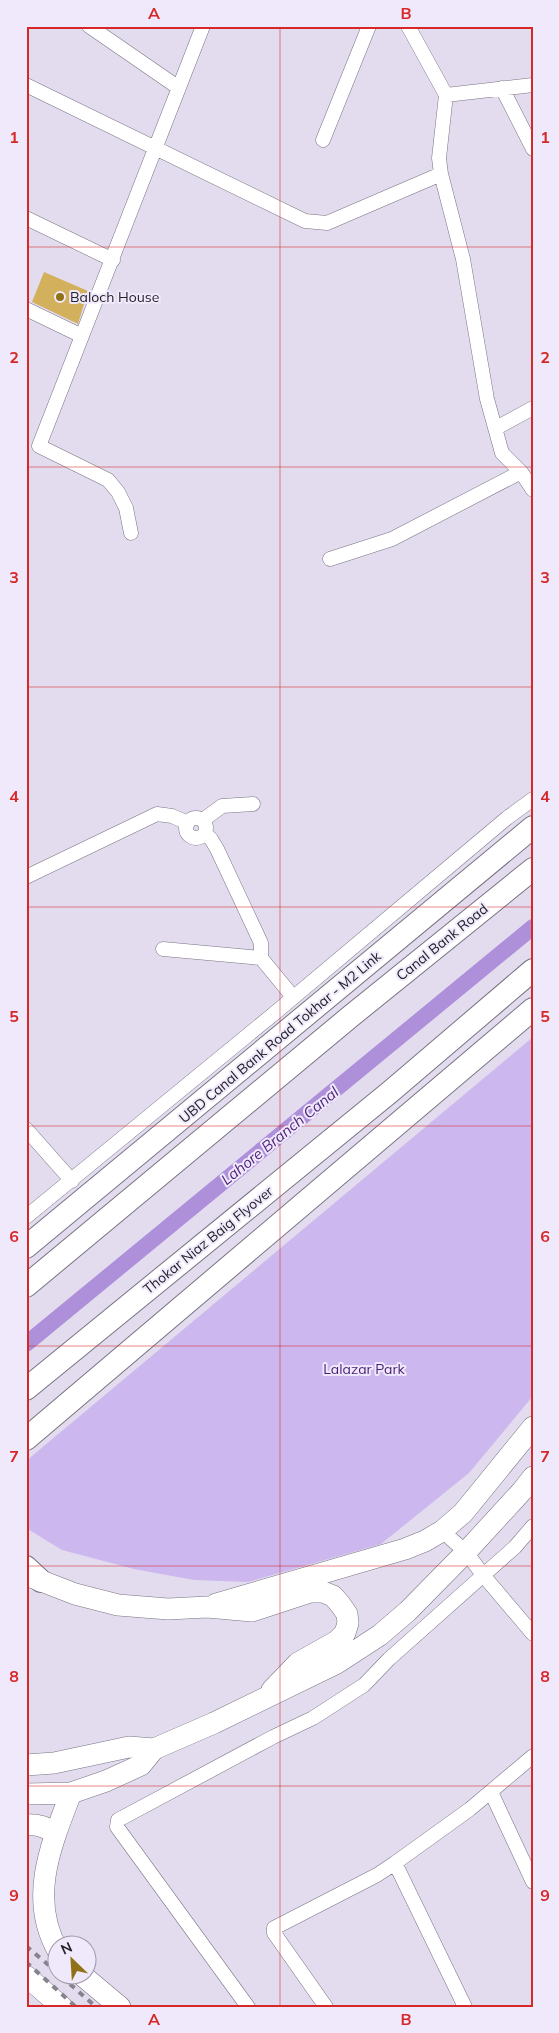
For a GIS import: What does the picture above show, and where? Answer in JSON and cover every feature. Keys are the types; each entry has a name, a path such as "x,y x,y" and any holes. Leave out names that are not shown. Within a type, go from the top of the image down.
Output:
{"highway":[{"name":"UBD Canal Bank Road Tokhar - M2 Link","path":"26,1247 533,827"},
{"name":"Canal Bank Road","path":"26,1286 351,1016 533,869"},
{"name":"Thokar Niaz Baig Flyover","path":"26,1389 390,1092 533,970"},
{"path":"26,1439 533,1009"}],"main road":[{"path":"206,1607 425,1542 442,1531 463,1513 533,1427"},
{"path":"26,1794 71,1792 106,1781 141,1765 154,1749 337,1663 380,1635 408,1611 522,1492 533,1477"},
{"path":"31,1574 75,1594 118,1605 168,1609 206,1607 252,1611 316,1591 329,1595 340,1604 348,1619 345,1633 337,1641 298,1663 266,1697"},
{"path":"26,1765 54,1763 129,1747 154,1749"},
{"path":"49,1936 43,1910 45,1869 55,1833 71,1792"},
{"path":"26,1825 35,1824 46,1827 55,1833"},
{"path":"26,1976 62,2007"},
{"path":"95,1986 120,2007"}],"street":[{"path":"131,533 126,508 118,492 108,480 39,446 203,26"},
{"path":"323,140 369,26"},
{"path":"408,26 446,95 439,158 441,174 463,259 487,399 502,453 521,472 533,490"},
{"path":"92,27 179,88"},
{"path":"26,85 305,221 327,223 441,174"},
{"path":"446,95 533,85"},
{"path":"502,88 533,149"},
{"path":"26,218 113,260"},
{"path":"26,309 82,336"},
{"path":"496,428 533,408"},
{"path":"330,559 392,539 521,472"},
{"path":"26,1217 72,1181 507,818 533,799"},
{"path":"204,827 215,810 226,805 253,804"},
{"path":"26,876 157,814 172,816 188,823 192,819 198,818 217,849 261,943 261,958 293,997"},
{"path":"163,950 261,958"},
{"path":"26,1129 72,1181"},
{"path":"248,2007 117,1827 118,1820 246,1751 313,1718 364,1685 389,1659 515,1546 533,1526"},
{"path":"442,1531 466,1552 533,1634"},
{"path":"326,2007 274,1933 274,1928 377,1875 491,1792 533,1756"},
{"path":"491,1792 533,1882"},
{"path":"395,1863 465,2007"}],"green space":[{"name":"Lalazar Park","path":"533,1037 533,1396 469,1473 381,1544 248,1582 194,1580 134,1569 62,1550 26,1528 26,1461"}],"building":[{"name":"Baloch House","path":"44,272 88,291 78,324 32,302"}],"waterway":[{"name":"Lahore Branch Canal","path":"26,1344 533,927"}],"railway":[{"path":"26,1946 48,1965"},
{"path":"26,1962 76,2007"},
{"path":"72,1986 96,2007"}],"place":[{"name":"Baloch House","path":"60,297"}]}
